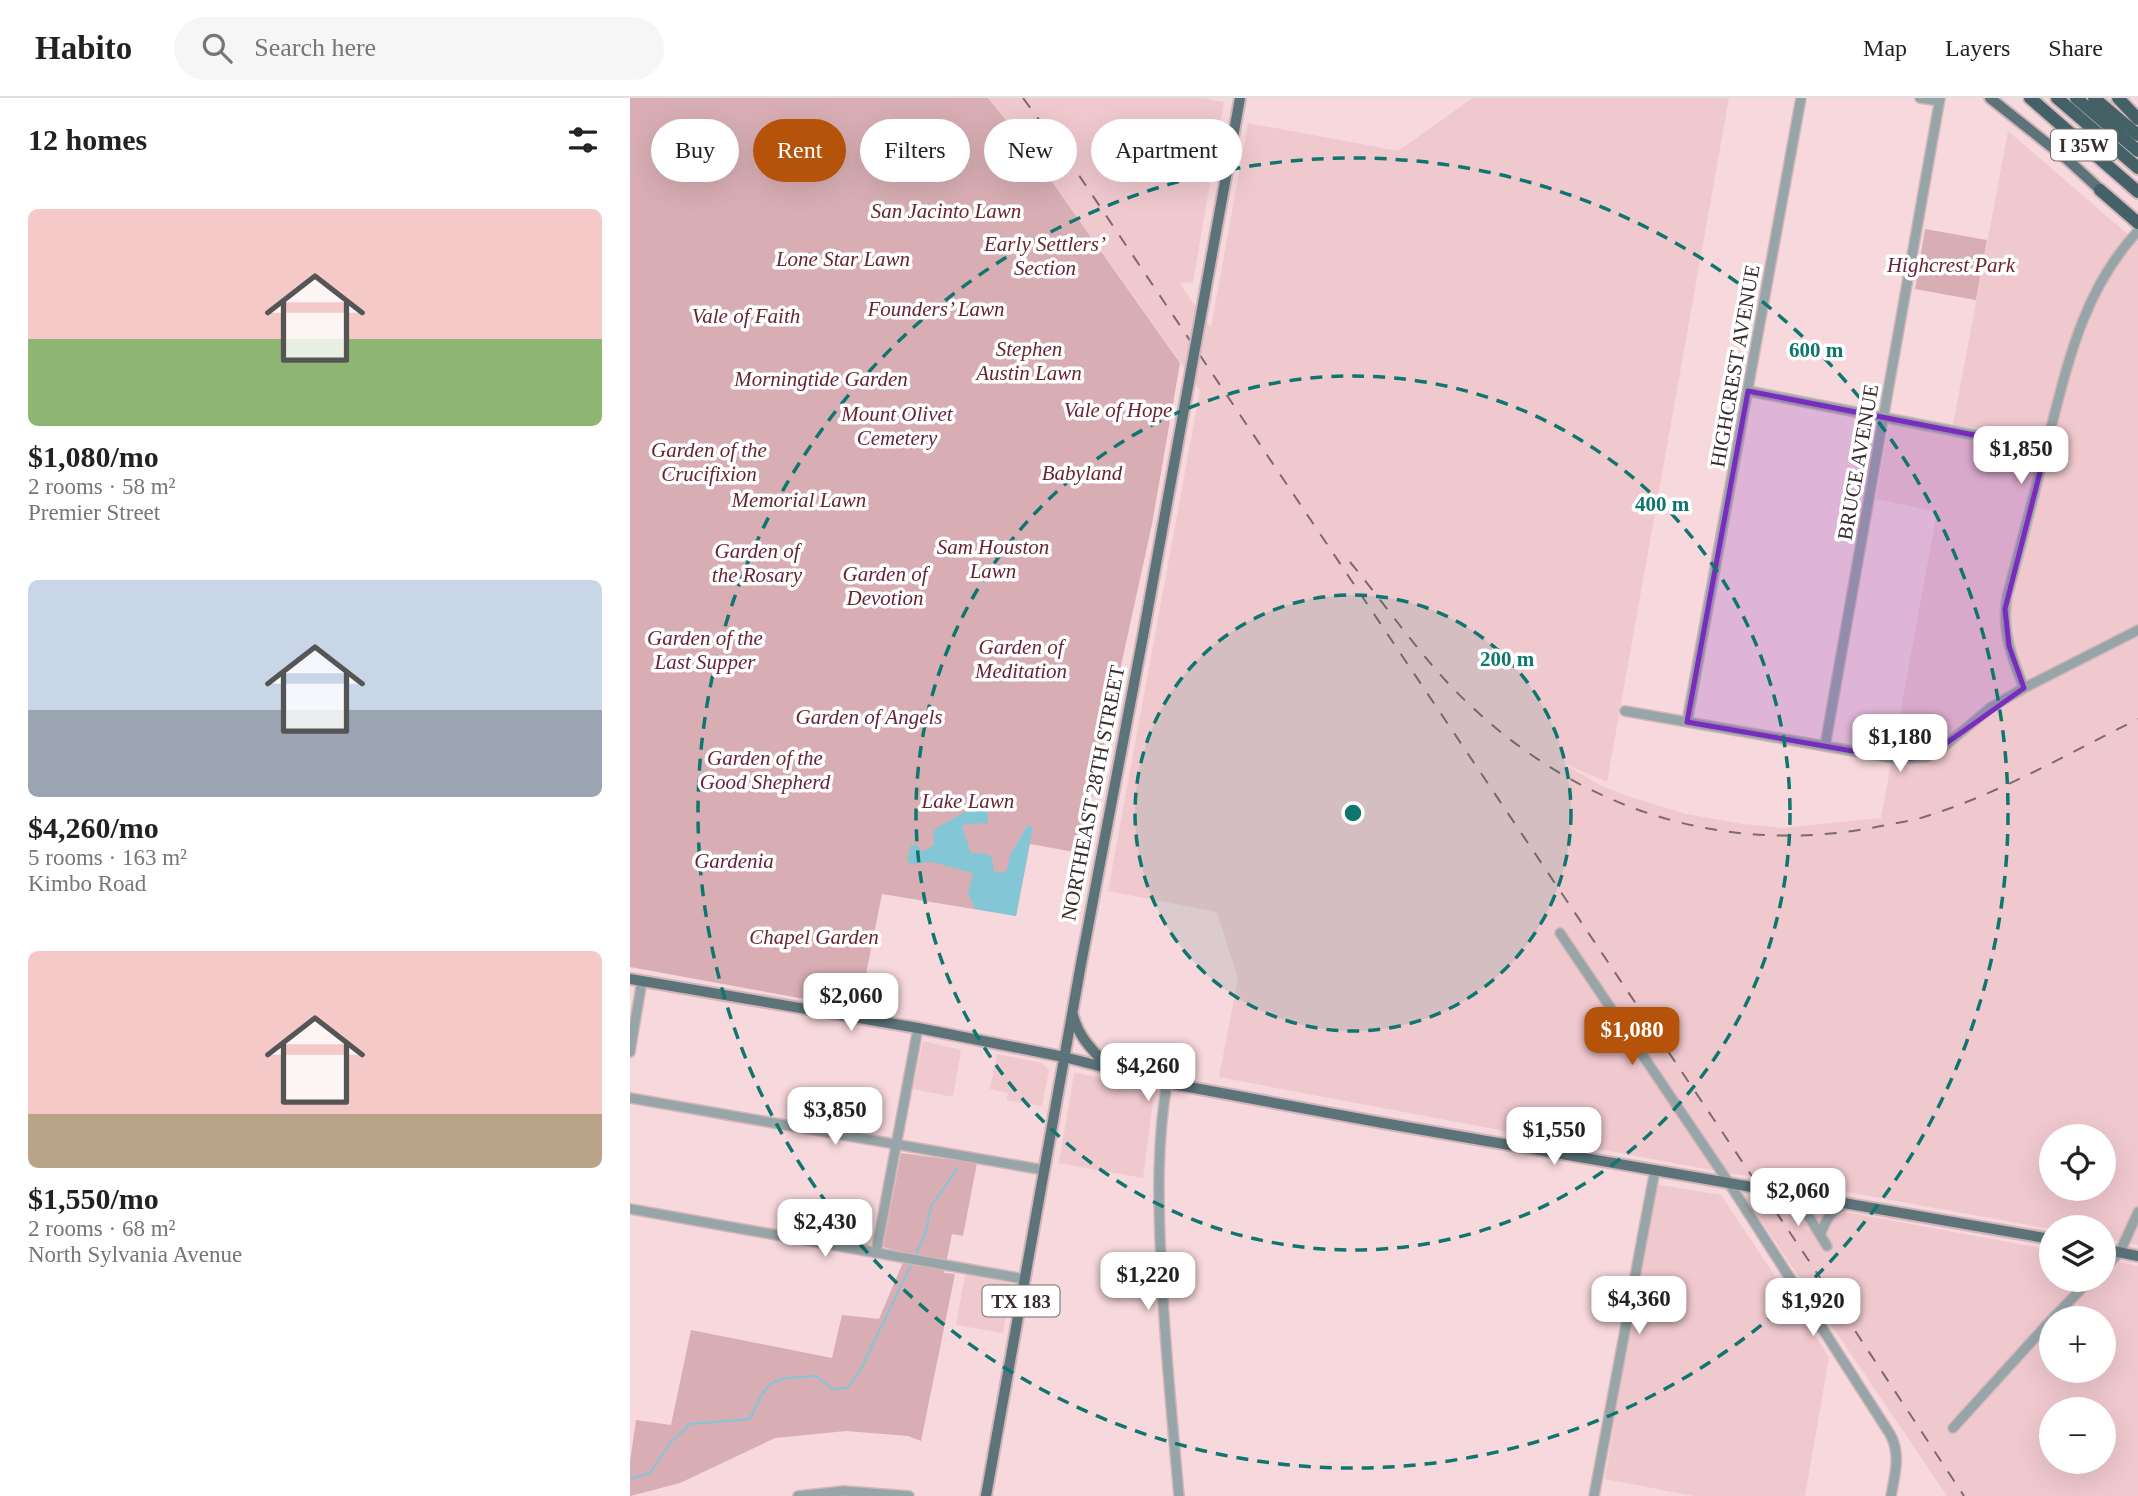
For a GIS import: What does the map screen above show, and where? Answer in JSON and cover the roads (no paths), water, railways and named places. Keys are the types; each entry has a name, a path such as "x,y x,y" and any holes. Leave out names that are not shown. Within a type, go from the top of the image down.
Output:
{"highway":[{"name":"I 35W","path":"2030,98 2138,192"},
{"path":"2057,98 2138,168"},
{"path":"2076,98 2138,151"},
{"path":"2094,98 2138,135"},
{"path":"2118,98 2138,119"},
{"path":"2099,190 2138,226"}],"main road":[{"name":"NORTHEAST 28TH STREET","path":"986,1496 1072,1010 1240,98"},
{"path":"1990,98 2068,160 2099,190"},
{"path":"630,979 918,1028 1064,1058 1167,1083 2039,1237"},
{"path":"1072,1010 1085,1042 1110,1069"},
{"path":"2116,1251 2138,1256"}],"street":[{"name":"HIGHCREST AVENUE","path":"1688,722 1801,98"},
{"path":"1920,98 1939,99"},
{"name":"BRUCE AVENUE","path":"1825,746 1939,99"},
{"path":"2024,688 2005,630 2005,609 2064,376 2083,318 2103,276 2138,226"},
{"path":"1748,391 2046,449"},
{"path":"1625,711 1898,759 1927,757 1940,750 1990,708 2138,630"},
{"path":"1560,933 1729,1183 1890,1434 1895,1443 1897,1459 1891,1496"},
{"path":"630,1052 642,982"},
{"path":"876,1253 918,1028"},
{"path":"1167,1083 1160,1128 1158,1195 1163,1308 1179,1496"},
{"path":"630,1098 1044,1170"},
{"path":"1594,1496 1655,1170"},
{"path":"1795,1194 1827,1246"},
{"path":"1820,1235 1832,1212 1849,1203"},
{"path":"630,1209 1024,1279"},
{"path":"2116,1256 2138,1212"},
{"path":"2065,1306 2078,1292"},
{"path":"1953,1428 2039,1333"},
{"path":"798,1496 844,1491 909,1496"}],"water":[{"path":"984,801 988,808 988,823 966,824 962,827 971,853 992,857 994,872 1007,870 1010,855 1028,825 1033,826 1016,916 975,909 968,893 973,873 932,862 911,864 907,860 911,845 917,845 922,852 934,845 933,832 938,827"}],"waterway":[{"path":"916,1254 925,1235 931,1206 957,1169"},
{"path":"630,1479 650,1473 671,1442 690,1424 750,1419 767,1387 780,1380 816,1376 832,1389 847,1388 860,1371 911,1265"}],"railway":[{"path":"1023,98 1066,156 1964,1496"},
{"path":"1350,562 1455,691 1516,744 1562,774 1611,799 1662,818 1715,830 1769,835 1825,834 1916,819 1954,807 2008,784 2138,719"}],"park label":[{"name":"San Jacinto Lawn","path":"946,211"},
{"name":"Early Settlers’ Section","path":"1045,256"},
{"name":"Lone Star Lawn","path":"843,259"},
{"name":"Highcrest Park","path":"1951,265"},
{"name":"Founders’ Lawn","path":"936,309"},
{"name":"Vale of Faith","path":"746,316"},
{"name":"Stephen Austin Lawn","path":"1029,361"},
{"name":"Morningtide Garden","path":"821,379"},
{"name":"Vale of Hope","path":"1118,410"},
{"name":"Mount Olivet Cemetery","path":"897,426"},
{"name":"Garden of the Crucifixion","path":"709,462"},
{"name":"Babyland","path":"1082,473"},
{"name":"Memorial Lawn","path":"799,500"},
{"name":"Sam Houston Lawn","path":"993,559"},
{"name":"Garden of the Rosary","path":"757,563"},
{"name":"Garden of Devotion","path":"885,586"},
{"name":"Garden of the Last Supper","path":"705,650"},
{"name":"Garden of Meditation","path":"1021,659"},
{"name":"Garden of Angels","path":"869,717"},
{"name":"Garden of the Good Shepherd","path":"765,770"},
{"name":"Lake Lawn","path":"968,801"},
{"name":"Gardenia","path":"734,861"},
{"name":"Chapel Garden","path":"814,937"}]}
